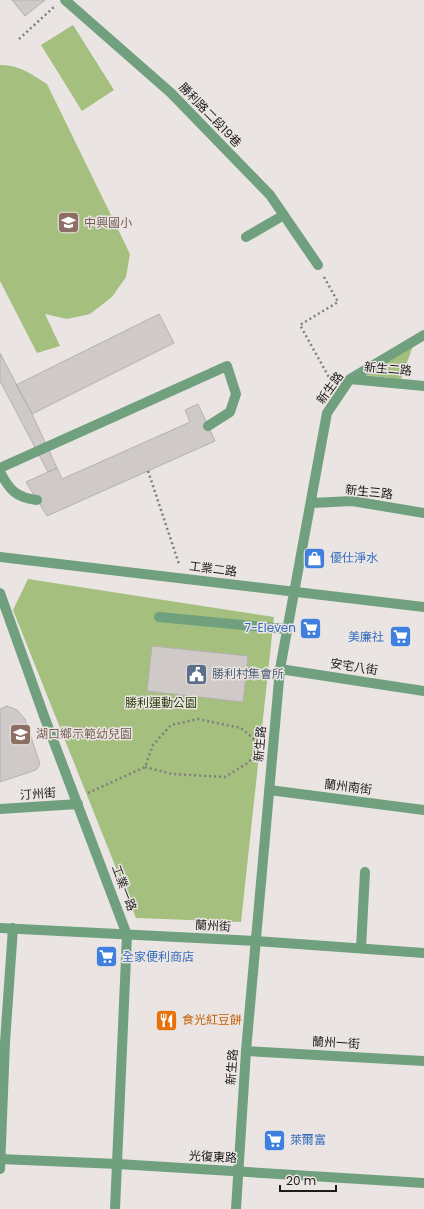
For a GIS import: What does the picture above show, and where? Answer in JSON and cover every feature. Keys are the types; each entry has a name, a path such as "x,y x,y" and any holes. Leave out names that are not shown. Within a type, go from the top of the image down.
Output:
{"street":[{"name":"勝利路二段19巷","path":"65,0 170,93 270,196 318,265"},
{"path":"246,237 284,215"},
{"name":"新生路","path":"236,1209 246,1051 280,669 286,629 295,592 312,503 327,413 350,379 424,335"},
{"path":"0,468 227,366 236,394 230,412 208,426"},
{"name":"新生二路","path":"350,379 424,386"},
{"path":"0,472 9,488 26,499 37,500"},
{"name":"新生三路","path":"312,503 352,501 424,513"},
{"name":"工業二路","path":"0,557 424,607"},
{"name":"工業一路","path":"0,593 127,935 115,1209"},
{"path":"159,617 286,629"},
{"name":"安宅八街","path":"280,669 424,690"},
{"name":"蘭州南街","path":"269,790 424,810"},
{"name":"汀州街","path":"0,809 78,804"},
{"path":"361,948 365,872"},
{"name":"蘭州街","path":"0,928 256,941 424,953"},
{"path":"0,1162 3,1042 13,928"},
{"name":"蘭州一街","path":"246,1051 424,1061"},
{"name":"光復東路","path":"0,1162 118,1164 424,1183"}],"path":[{"path":"19,39 56,5"},
{"path":"318,265 338,302 300,324 339,395"},
{"path":"148,471 178,560 179,578"},
{"path":"145,767 153,744 171,725 198,719 241,728 264,747"},
{"path":"88,794 145,767 172,774 224,777 246,764 259,751"}],"green space":[{"path":"73,25 114,90 82,111 41,45"},
{"path":"0,65 19,68 47,84 130,254 126,277 112,297 90,314 67,319 45,314 60,346 37,353 0,281"},
{"path":"413,346 401,379 364,375"},
{"name":"勝利運動公園","path":"28,579 274,617 241,922 136,918 13,610"}],"building":[{"path":"12,0 45,0 25,16"},
{"path":"159,314 174,343 32,414 16,385"},
{"path":"0,353 32,414 57,468 48,472 0,381"},
{"path":"198,404 215,441 47,516 26,482 57,468 62,479 190,422 185,410"},
{"name":"勝利村集會所","path":"152,646 248,656 243,702 147,691"},
{"name":"湖口鄉示範幼兒園","path":"7,706 17,710 25,719 40,764 36,770 0,782 0,709"}],"place":[{"name":"中興國小","path":"69,223"},
{"name":"優仕淨水","path":"314,558"},
{"name":"7-Eleven","path":"311,628"},
{"name":"美廉社","path":"400,637"},
{"name":"勝利村集會所","path":"197,674"},
{"name":"湖口鄉示範幼兒園","path":"20,734"},
{"name":"全家便利商店","path":"106,957"},
{"name":"食光紅豆餅","path":"167,1020"},
{"name":"萊爾富","path":"275,1140"}]}
